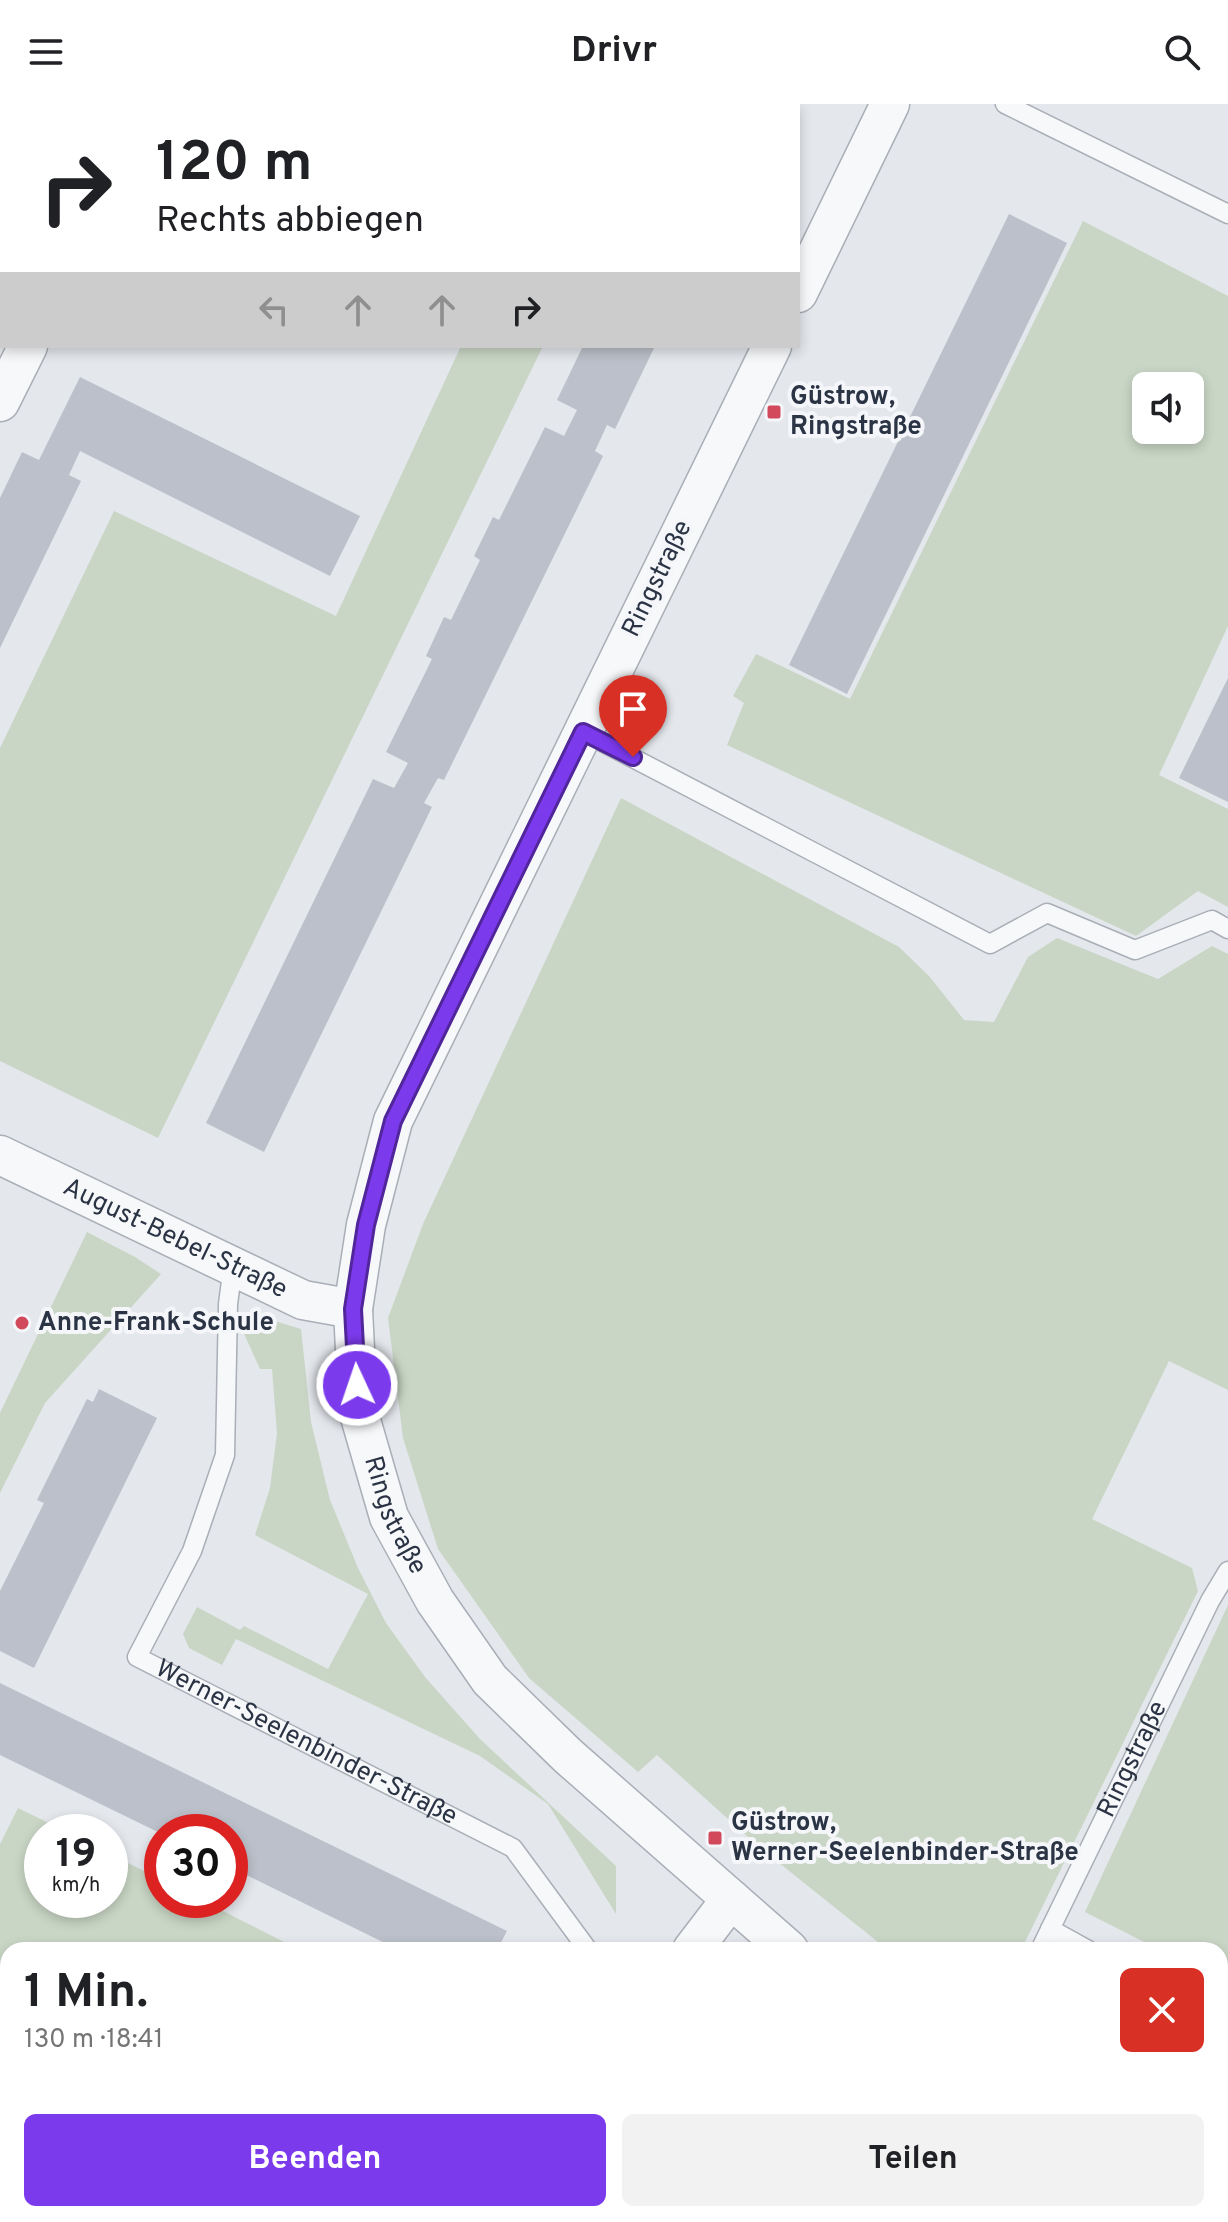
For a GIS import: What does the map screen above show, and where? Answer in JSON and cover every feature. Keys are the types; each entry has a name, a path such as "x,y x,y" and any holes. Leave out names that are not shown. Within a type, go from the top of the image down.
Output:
{"street":[{"path":"800,289 890,104"},
{"path":"0,402 27,348"},
{"name":"Ringstraße","path":"771,348 393,1121 366,1225 353,1309 358,1410 389,1517 435,1601 490,1680 568,1756 780,1942"},
{"name":"August-Bebel-Straße","path":"0,1155 303,1300 353,1309"},
{"path":"698,1942 731,1899"}],"lane":[{"path":"1005,104 1228,214"},
{"path":"583,732 990,944 1047,913 1135,950 1212,920 1228,929"},
{"name":"Werner-Seelenbinder-Straße","path":"233,1266 228,1304 225,1455 192,1551 137,1657 513,1848 582,1942"},
{"name":"Ringstraße","path":"1044,1942 1210,1601 1228,1571"},
{"path":"1050,1929 1074,1942"}],"green space":[{"path":"1083,221 1228,296 1228,626 1159,775 1228,809 1228,907 1198,891 1136,936 727,745 744,703 733,696 756,654 850,699"},
{"path":"460,348 542,348 158,1138 0,1061 0,748 114,511 336,616"},
{"path":"621,798 899,947 929,976 964,1020 994,1022 1028,957 1057,938 1158,979 1212,946 1228,954 1228,1390 1169,1361 1092,1519 1192,1568 1198,1591 1025,1942 878,1942 758,1846 657,1755 638,1772 529,1678 438,1549 403,1438 388,1318 423,1224"},
{"path":"87,1232 161,1274 45,1403 0,1493 0,1413"},
{"path":"249,1313 301,1329 311,1422 330,1500 358,1568 386,1623 425,1677 480,1739 616,1866 616,1914 548,1804 480,1756 236,1639 222,1665 189,1648 183,1634 197,1607 240,1630 244,1626 328,1669 368,1594 255,1535 270,1488 277,1433 272,1369 260,1369 241,1327 243,1316"},
{"path":"1228,1605 1228,1942 1144,1942 1085,1912"},
{"path":"18,1808 30,1814 24,1814 24,1918 128,1918 128,1863 144,1871 144,1918 237,1918 284,1942 0,1942 0,1844"}],"building":[{"path":"1009,214 1067,243 847,694 789,665"},
{"path":"582,348 654,348 615,429 607,425 595,451 603,456 444,780 438,778 424,803 432,807 264,1152 206,1123 373,779 394,788 408,763 386,752 432,659 426,656 444,617 451,620 480,560 474,556 493,517 499,520 545,427 564,436 577,410 557,400"},
{"path":"80,377 360,516 330,576 80,451 69,475 81,481 0,648 0,498 22,452 39,460"},
{"path":"1228,678 1228,802 1179,778"},
{"path":"99,1389 157,1418 34,1668 0,1651 0,1591 44,1503 37,1500 87,1399 93,1402"},
{"path":"0,1683 507,1931 501,1942 383,1942 248,1876 248,1814 144,1814 144,1825 128,1817 128,1814 121,1814 0,1755"}],"place":[{"name":"Güstrow, Ringstraße","path":"774,412"},
{"name":"Anne-Frank-Schule","path":"22,1323"},
{"name":"Güstrow, Werner-Seelenbinder-Straße","path":"715,1838"}],"route":[{"path":"357,1385 353,1309 366,1225 393,1121 583,732 633,757"}]}
